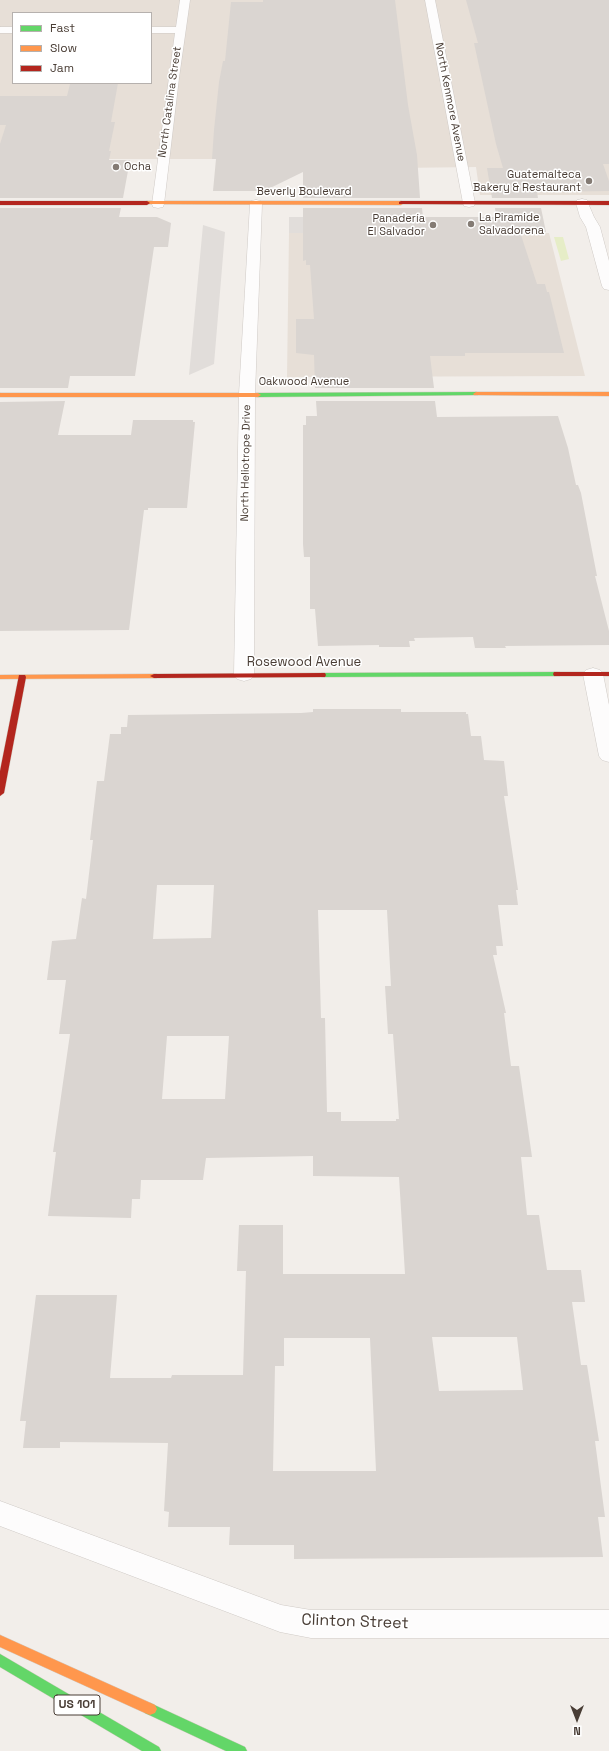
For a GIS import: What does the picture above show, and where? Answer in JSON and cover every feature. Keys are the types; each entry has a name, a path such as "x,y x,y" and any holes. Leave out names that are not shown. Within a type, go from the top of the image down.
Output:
{"main road":[{"name":"Beverly Boulevard","path":"0,203 609,203"},
{"name":"Oakwood Avenue","path":"0,395 609,394"},
{"name":"Rosewood Avenue","path":"0,678 244,675 601,674"},
{"path":"0,793 22,678"},
{"path":"0,1640 204,1733 240,1751"},
{"name":"US 101","path":"0,1660 154,1751"}],"street":[{"name":"North Catalina Street","path":"158,204 185,0"},
{"name":"North Kenmore Avenue","path":"430,0 470,203"},
{"path":"0,30 12,30"},
{"path":"152,30 180,30"},
{"path":"582,203 587,217 593,227 609,286"},
{"name":"North Heliotrope Drive","path":"244,675 247,394 256,204"},
{"path":"601,674 609,756"},
{"name":"Clinton Street","path":"0,1513 280,1618 311,1624 609,1624"}],"shaded area":[{"path":"0,0 609,0 609,195 480,195 476,167 320,169 320,159 0,159"},
{"path":"289,217 340,217 341,233 289,233"},
{"path":"203,225 225,232 214,364 189,375"},
{"path":"289,233 549,233 585,376 287,377"}],"green space":[{"path":"554,237 563,237 569,259 561,261"}],"building":[{"path":"263,0 395,0 408,105 417,155 420,198 303,198 303,172 264,191 213,191 216,159 212,159 214,130 219,82 223,61 225,61 231,2 263,2"},
{"path":"466,0 609,0 609,164 603,164 609,181 609,191 537,192 538,198 492,198 487,168 503,168 496,144 474,43 478,43"},
{"path":"70,84 118,84 111,122 115,122 109,151 111,151 109,160 130,160 123,198 0,198 0,144 6,125 0,125 0,96 67,96"},
{"path":"0,208 121,208 119,217 157,217 171,223 168,247 154,247 135,376 70,376 68,388 0,388"},
{"path":"303,208 422,208 423,217 496,217 495,208 541,208 546,232 520,232 537,284 545,284 547,292 549,292 564,353 465,353 465,356 430,356 434,388 315,388 314,355 296,353 296,319 314,319 310,265 306,265 306,260 303,261"},
{"path":"65,401 58,435 131,435 133,420 193,420 193,422 195,422 187,508 148,508 148,510 144,510 129,630 0,631 0,402"},
{"path":"316,401 435,401 437,417 558,416 568,448 576,485 578,485 581,493 597,576 595,576 609,631 609,645 505,646 506,648 475,648 473,637 414,638 415,641 409,641 410,647 379,647 379,645 318,646 315,609 310,609 310,557 304,557 303,544 303,425 306,425 306,416 317,416"},
{"path":"313,709 401,709 401,712 466,712 466,714 468,714 471,736 481,736 484,760 504,761 508,796 504,796 518,890 516,890 518,905 498,905 503,946 496,946 497,955 493,955 506,1013 504,1013 511,1066 519,1066 532,1157 521,1157 527,1215 539,1215 547,1270 581,1270 585,1302 572,1302 581,1365 587,1365 599,1441 595,1441 605,1517 598,1517 603,1557 294,1559 294,1545 229,1545 230,1527 168,1527 169,1512 164,1511 168,1443 60,1442 60,1448 23,1448 26,1421 20,1421 36,1295 117,1295 110,1378 171,1378 172,1375 243,1375 246,1271 237,1271 239,1225 283,1225 283,1274 405,1274 399,1177 313,1176 313,1156 206,1158 203,1180 141,1180 140,1199 132,1199 131,1218 48,1216 56,1152 53,1152 70,1034 59,1034 66,980 47,980 48,972 52,941 76,939 82,898 86,899 93,840 90,840 97,781 104,781 110,734 121,734 121,727 127,727 128,715 313,712","holes":["157,885 214,885 211,938 153,939","318,910 387,910 391,986 385,986 388,1034 393,1034 399,1119 396,1119 396,1121 341,1121 341,1112 327,1112 325,1018 321,1018","167,1036 229,1036 225,1099 162,1099","432,1337 517,1337 523,1390 439,1391","284,1338 370,1338 376,1471 273,1471 275,1366 284,1366"]}],"traffic: fast":[{"path":"258,395 476,394"},
{"path":"322,675 557,674"},
{"path":"0,1660 154,1751"},
{"path":"150,1709 240,1751"}],"traffic: slow":[{"path":"147,203 401,203"},
{"path":"476,394 609,394"},
{"path":"0,395 258,395"},
{"path":"0,677 154,676"},
{"path":"0,1641 150,1709"}],"traffic: jam":[{"path":"0,203 147,203"},
{"path":"401,203 609,203"},
{"path":"557,674 609,674"},
{"path":"154,676 322,675"},
{"path":"0,793 22,677"}],"place":[{"name":"Ocha","path":"116,167"},
{"name":"Guatemalteca Bakery & Restaurant","path":"589,181"},
{"name":"La Piramide Salvadorena","path":"471,224"},
{"name":"Panadería El Salvador","path":"433,225"}]}
